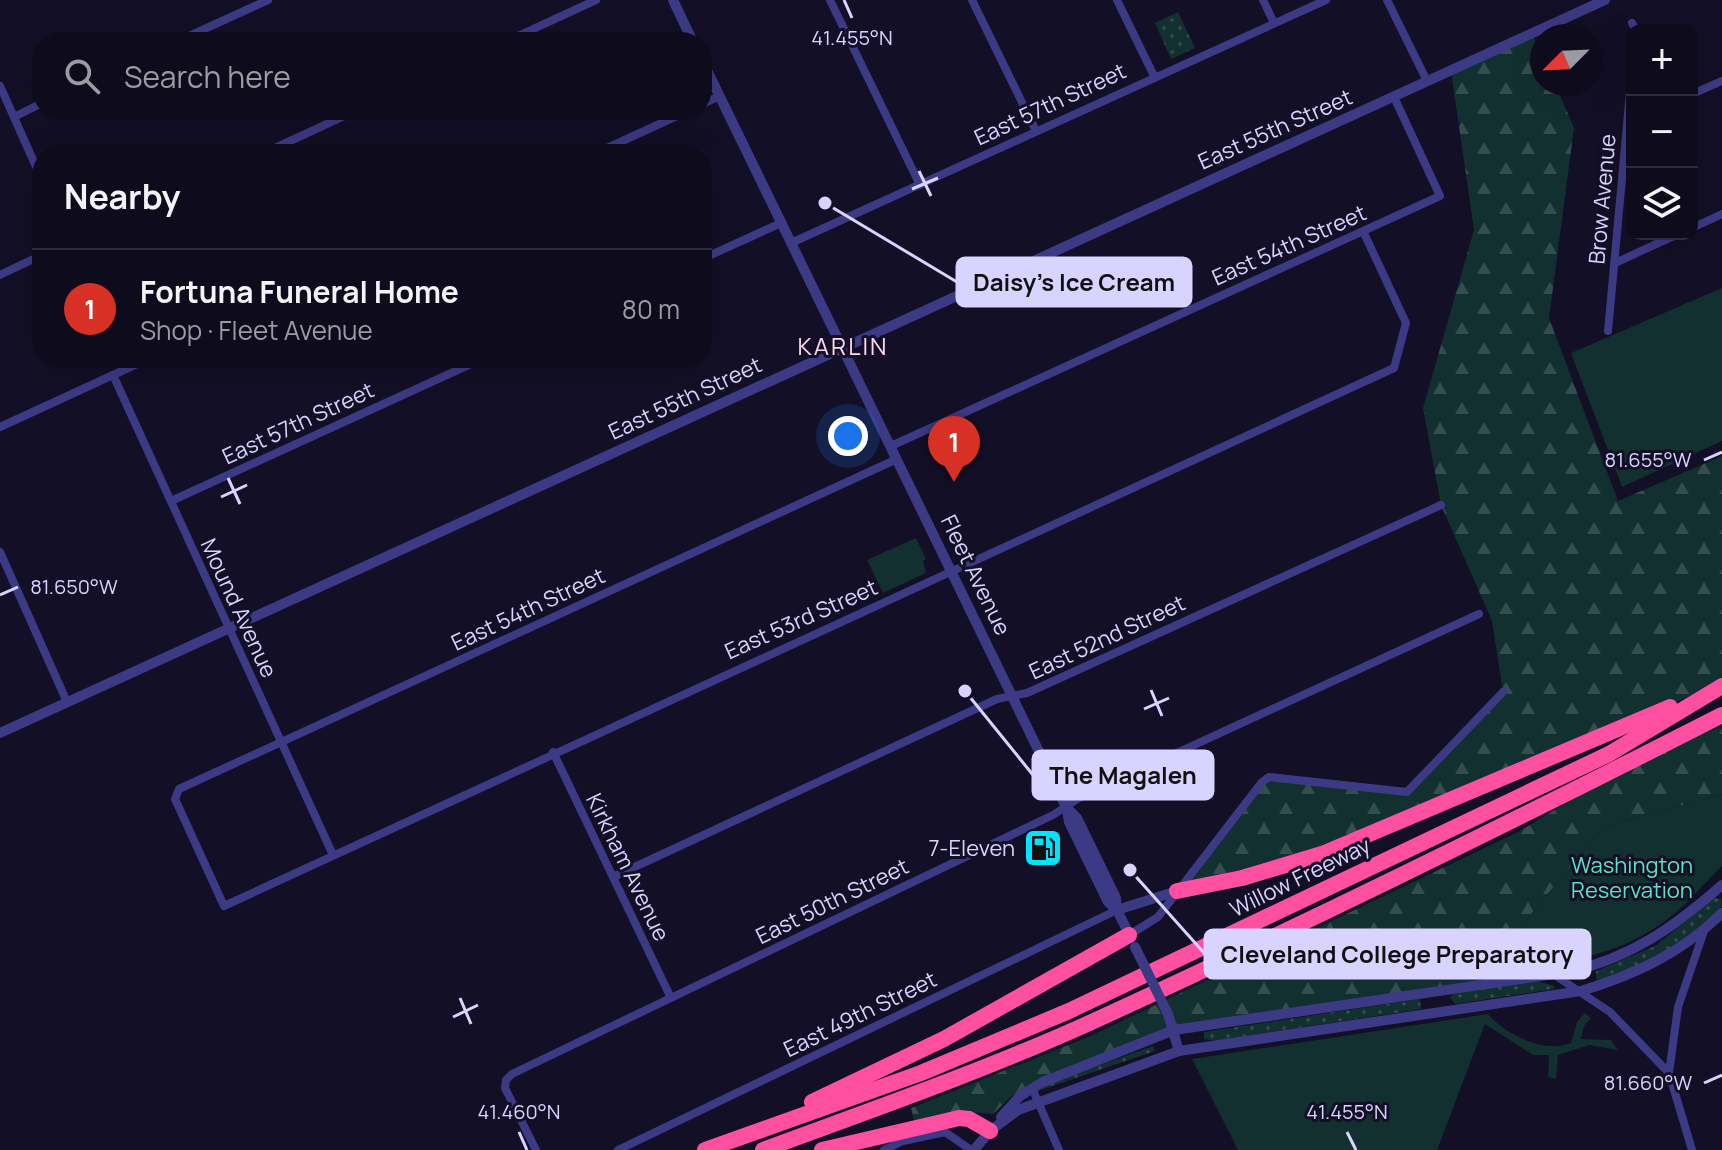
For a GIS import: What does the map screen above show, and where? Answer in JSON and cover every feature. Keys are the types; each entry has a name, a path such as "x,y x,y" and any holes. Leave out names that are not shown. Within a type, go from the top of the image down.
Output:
{"highway":[{"path":"1177,891 1242,878 1322,854 1533,767 1722,684"},
{"name":"Willow Freeway","path":"705,1150 921,1073 1069,1011 1609,754 1722,684"},
{"name":"Willow Freeway","path":"763,1150 952,1080 1084,1025 1513,821 1722,715"},
{"path":"734,1140 944,1039 1132,941"},
{"path":"822,1150 959,1118 969,1119 990,1131"}],"street":[{"path":"198,32 268,0"},
{"path":"527,32 596,0"},
{"path":"673,0 688,32"},
{"path":"830,0 920,185"},
{"path":"972,0 1036,131"},
{"path":"1117,0 1154,76"},
{"path":"1263,0 1274,23"},
{"name":"East 57th Street","path":"791,243 1326,0"},
{"path":"1387,0 1427,81"},
{"name":"East 55th Street","path":"0,733 1605,0"},
{"name":"Fleet Avenue","path":"712,80 1066,807 1069,822 1089,864 1108,902 1117,910 1168,1014 1179,1051"},
{"path":"1698,91 1722,81"},
{"path":"0,86 32,158"},
{"path":"712,100 720,96"},
{"name":"East 54th Street","path":"891,446 1440,196 1394,97"},
{"path":"14,117 32,108"},
{"path":"284,144 335,120"},
{"path":"616,144 668,120"},
{"name":"Brow Avenue","path":"1608,331 1626,153"},
{"path":"1698,225 1722,214"},
{"path":"712,254 781,223"},
{"name":"East 53rd Street","path":"224,906 553,752 1394,368 1406,323 1363,231"},
{"path":"1615,263 1665,240"},
{"path":"0,275 32,260"},
{"path":"1,424 128,368"},
{"name":"East 57th Street","path":"171,501 462,368"},
{"name":"Mound Avenue","path":"113,375 333,855"},
{"name":"East 54th Street","path":"224,906 175,793 281,741 897,459"},
{"name":"East 52nd Street","path":"613,877 997,699 1027,693 1441,505"},
{"path":"0,552 67,702"},
{"name":"East 50th Street","path":"536,1150 505,1088 506,1080 1066,807 1479,614"},
{"path":"1132,941 1158,917 1269,777 1407,792 1503,692"},
{"name":"Kirkham Avenue","path":"553,752 671,998"},
{"path":"990,1131 1014,1100 1032,1088 1174,1030 1582,969 1648,944 1722,885"},
{"path":"1117,910 1177,891"},
{"name":"East 49th Street","path":"618,1150 1117,910"},
{"path":"884,1150 903,1141 945,1132 972,1150 1005,1118 1179,1051 1581,991 1644,970 1704,931 1722,913"},
{"path":"1692,1150 1669,1073 1678,1007 1704,931"},
{"path":"1553,974 1610,1012 1669,1073"},
{"path":"1032,1088 1059,1150"}],"green space":[{"path":"1178,12 1195,48 1171,59 1155,23"},
{"path":"1530,34 1530,96 1560,96 1574,128 1549,318 1618,501 1722,456 1722,682 1323,854 1177,891 1269,777 1401,792 1503,692 1492,621 1441,505 1423,408 1474,230 1451,71"},
{"path":"1722,288 1722,441 1622,487 1571,353"},
{"path":"916,538 926,559 923,561 926,573 883,593 867,560"},
{"path":"1722,727 1722,794 1603,827 1495,958 1500,981 1190,1026 1020,1096 1013,1095 993,1114 956,1111 914,1121 911,1108 1088,1037 1518,832 1663,745"},
{"name":"Washington Reservation","path":"1722,794 1722,866 1680,909 1655,928 1634,940 1589,956 1543,962 1495,958 1603,827"},
{"path":"1715,898 1721,899 1722,907 1663,953 1628,972 1596,980 1596,971 1655,946"},
{"path":"1537,981 1554,986 1554,989 1455,1004 1450,997 1455,993"},
{"path":"1420,999 1421,1009 1214,1041 1204,1039 1204,1032"},
{"path":"1585,1013 1591,1018 1584,1026 1581,1039 1611,1040 1618,1050 1589,1045 1558,1055 1556,1079 1548,1077 1549,1055 1533,1055 1485,1024 1437,1150 1238,1150 1192,1059 1488,1014 1504,1029 1526,1040 1560,1046 1571,1043 1577,1022"},
{"path":"1153,1046 1155,1051 1041,1090 1041,1086"}],"place":[{"name":"Daisy's Ice Cream","path":"825,203"},
{"name":"Fortuna Funeral Home","path":"954,482"},
{"name":"The Magalen","path":"965,691"},
{"name":"7-Eleven","path":"1043,848"},
{"name":"Cleveland College Preparatory","path":"1130,870"}],"district":[{"name":"KARLIN","path":"843,347"}]}
